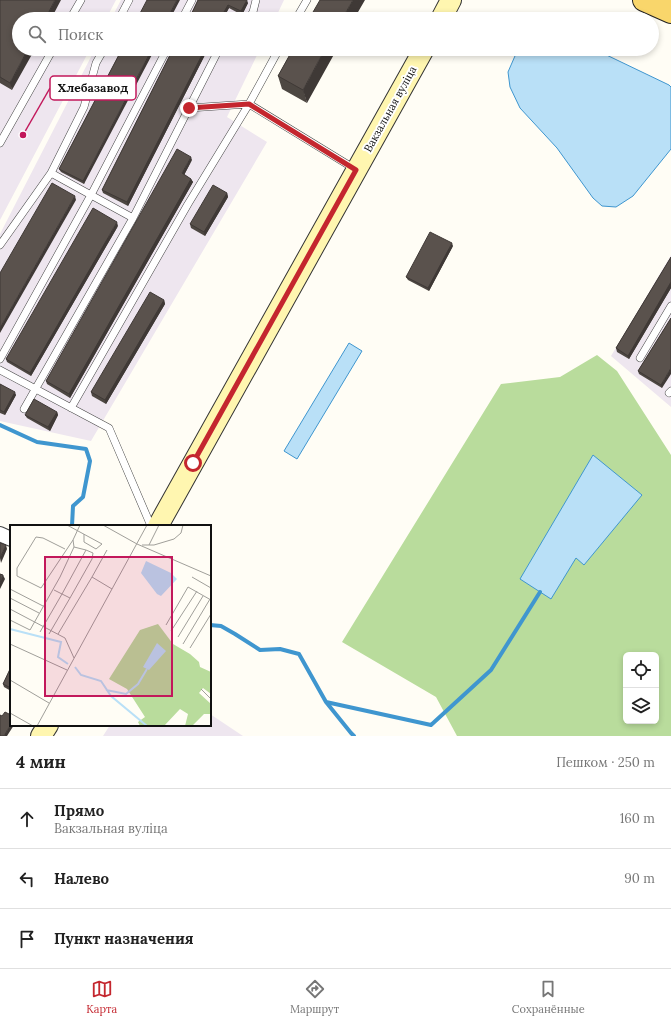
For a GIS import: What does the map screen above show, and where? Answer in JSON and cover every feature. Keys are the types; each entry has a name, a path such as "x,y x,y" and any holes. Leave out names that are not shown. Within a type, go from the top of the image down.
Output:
{"main road":[{"path":"445,12 451,0"},
{"path":"644,0 671,12"},
{"name":"Вакзальная вуліца","path":"159,525 420,56"},
{"path":"42,736 47,726"}],"street":[{"path":"0,534 10,539"}],"lane":[{"path":"74,12 81,0"},
{"path":"123,12 129,0"},
{"path":"186,12 192,0"},
{"path":"253,12 256,0"},
{"path":"300,12 307,0"},
{"path":"0,143 49,56"},
{"path":"0,244 51,173 84,107 96,63 100,56"},
{"path":"0,359 92,195 163,56"},
{"path":"24,409 133,218 215,56"},
{"path":"71,408 188,204 249,104 276,56"},
{"path":"189,108 249,104 356,170"},
{"path":"51,173 133,218"},
{"path":"640,358 671,306"},
{"path":"0,370 109,428 151,525"}],"shaded area":[{"path":"0,0 116,0 110,12 12,12 12,56 86,56 0,220"},
{"path":"121,0 284,0 278,12 115,12"},
{"path":"91,56 257,56 227,117 267,142 91,441 0,421 0,234"},
{"path":"671,255 671,407 611,356"},
{"path":"211,715 243,736 103,736 109,726 211,726"}],"green space":[{"path":"597,355 617,371 671,455 671,736 457,736 436,697 342,642 501,384 560,377"}],"water":[{"path":"515,56 609,56 671,87 671,149 633,196 616,207 602,206 593,198 557,148 520,108 510,87 508,72"},
{"path":"349,343 362,351 297,459 284,451"},
{"path":"593,455 642,495 584,565 576,558 551,599 520,579"}],"building":[{"path":"0,0 55,0 49,12 12,12 12,56 24,56 10,83 0,77"},
{"path":"147,0 177,0 171,12 141,12"},
{"path":"198,0 247,0 241,11 228,5 224,12 192,12"},
{"path":"320,0 353,0 346,12 313,12"},
{"path":"118,56 148,56 83,181 59,169"},
{"path":"169,56 201,56 127,202 102,190"},
{"path":"289,56 321,56 303,90 278,76"},
{"path":"177,149 191,157 182,173 191,179 69,394 46,381"},
{"path":"52,183 75,196 0,328 0,273"},
{"path":"213,185 227,193 204,232 190,224"},
{"path":"93,208 117,222 30,373 6,359"},
{"path":"430,232 452,243 428,288 406,277"},
{"path":"671,257 671,282 628,356 616,348"},
{"path":"150,292 164,300 105,400 91,392"},
{"path":"671,318 671,368 661,385 638,371"},
{"path":"0,384 15,392 4,412 0,410"},
{"path":"34,399 57,412 48,427 25,415"},
{"path":"0,543 6,545 0,558"},
{"path":"0,574 3,575 0,583"},
{"path":"10,669 10,688 3,684"},
{"path":"5,712 10,714 10,726 4,736 0,736 0,715 2,716"}],"waterway":[{"path":"0,425 37,442 86,449 90,461 83,497 73,506 72,525"},
{"path":"326,702 431,725 491,670 540,592"},
{"path":"211,625 221,626 260,650 280,649 299,654 326,702 354,736"}],"place":[{"name":"Хлебазавод","path":"23,135"}],"route":[{"path":"189,108 249,104 356,170 193,463"}]}
